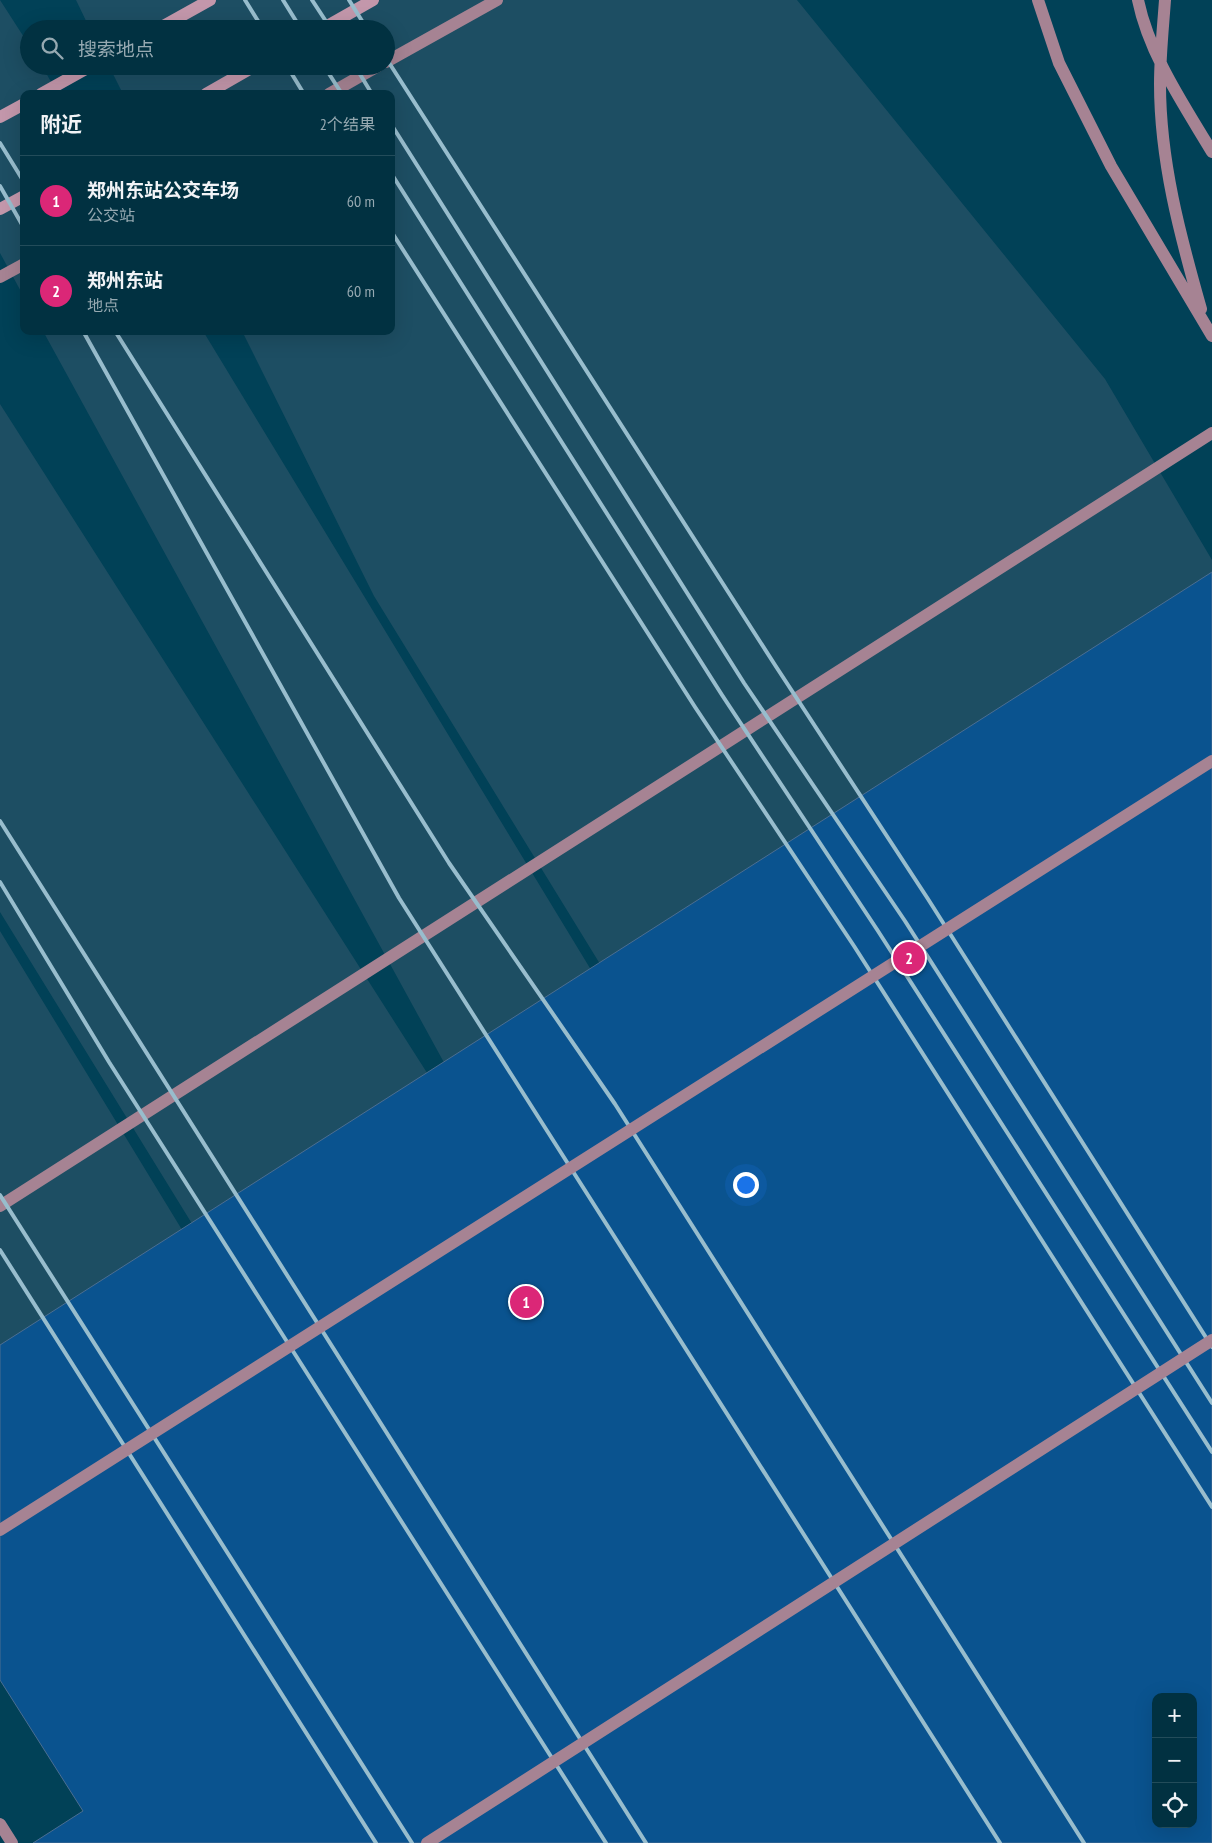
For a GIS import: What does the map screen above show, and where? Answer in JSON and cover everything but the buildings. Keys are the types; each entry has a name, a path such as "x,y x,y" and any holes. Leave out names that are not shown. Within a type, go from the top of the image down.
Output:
{"main road":[{"path":"174,20 210,0"},
{"path":"338,20 373,0"},
{"path":"48,90 75,75"},
{"path":"213,90 239,75"},
{"path":"0,117 20,106"},
{"path":"0,209 20,198"}],"street":[{"path":"395,57 497,0"},
{"path":"1038,0 1059,63 1103,150 1210,332"},
{"path":"1138,0 1149,38 1187,110 1212,152"},
{"path":"1165,0 1160,84 1167,169 1180,238 1210,332"},
{"path":"336,90 362,75"},
{"path":"0,277 20,266"},
{"path":"0,1206 1212,433"},
{"path":"0,1530 1212,761"},
{"path":"427,1843 1212,1340"},
{"path":"0,1824 12,1843"}],"shaded area":[{"path":"0,0 20,31 20,75 47,75 56,90 20,90 20,290 0,253"},
{"path":"76,0 797,0 1105,379 1212,560 1212,1843 1159,1843 640,1029 374,596 244,335 395,335 395,90 121,90 114,75 395,75 395,20 86,20"},
{"path":"45,335 205,335 630,1034 481,1130"},
{"path":"0,404 468,1137 231,1287 0,912"},
{"path":"0,931 215,1284 0,1546"}],"railway":[{"path":"245,0 257,20"},
{"path":"283,0 295,20"},
{"path":"312,0 325,20"},
{"path":"349,0 361,20"},
{"path":"395,72 775,665 928,899 1212,1347"},
{"path":"292,75 302,90"},
{"path":"330,75 339,90"},
{"path":"360,75 370,90"},
{"path":"395,130 744,683 905,921 1212,1403"},
{"path":"0,143 20,176"},
{"path":"395,179 722,695 878,931 1212,1452"},
{"path":"0,186 20,221"},
{"path":"395,237 695,707 854,946 1212,1507"},
{"path":"85,335 399,898 1000,1843"},
{"path":"118,335 449,863 615,1104 1084,1843"},
{"path":"0,821 646,1843"},
{"path":"0,882 109,1062 606,1843"},
{"path":"0,1195 412,1843"},
{"path":"0,1250 376,1843"}],"place":[{"name":"郑州东站","path":"909,958"},
{"name":"郑州东站公交车场","path":"526,1302"}]}
